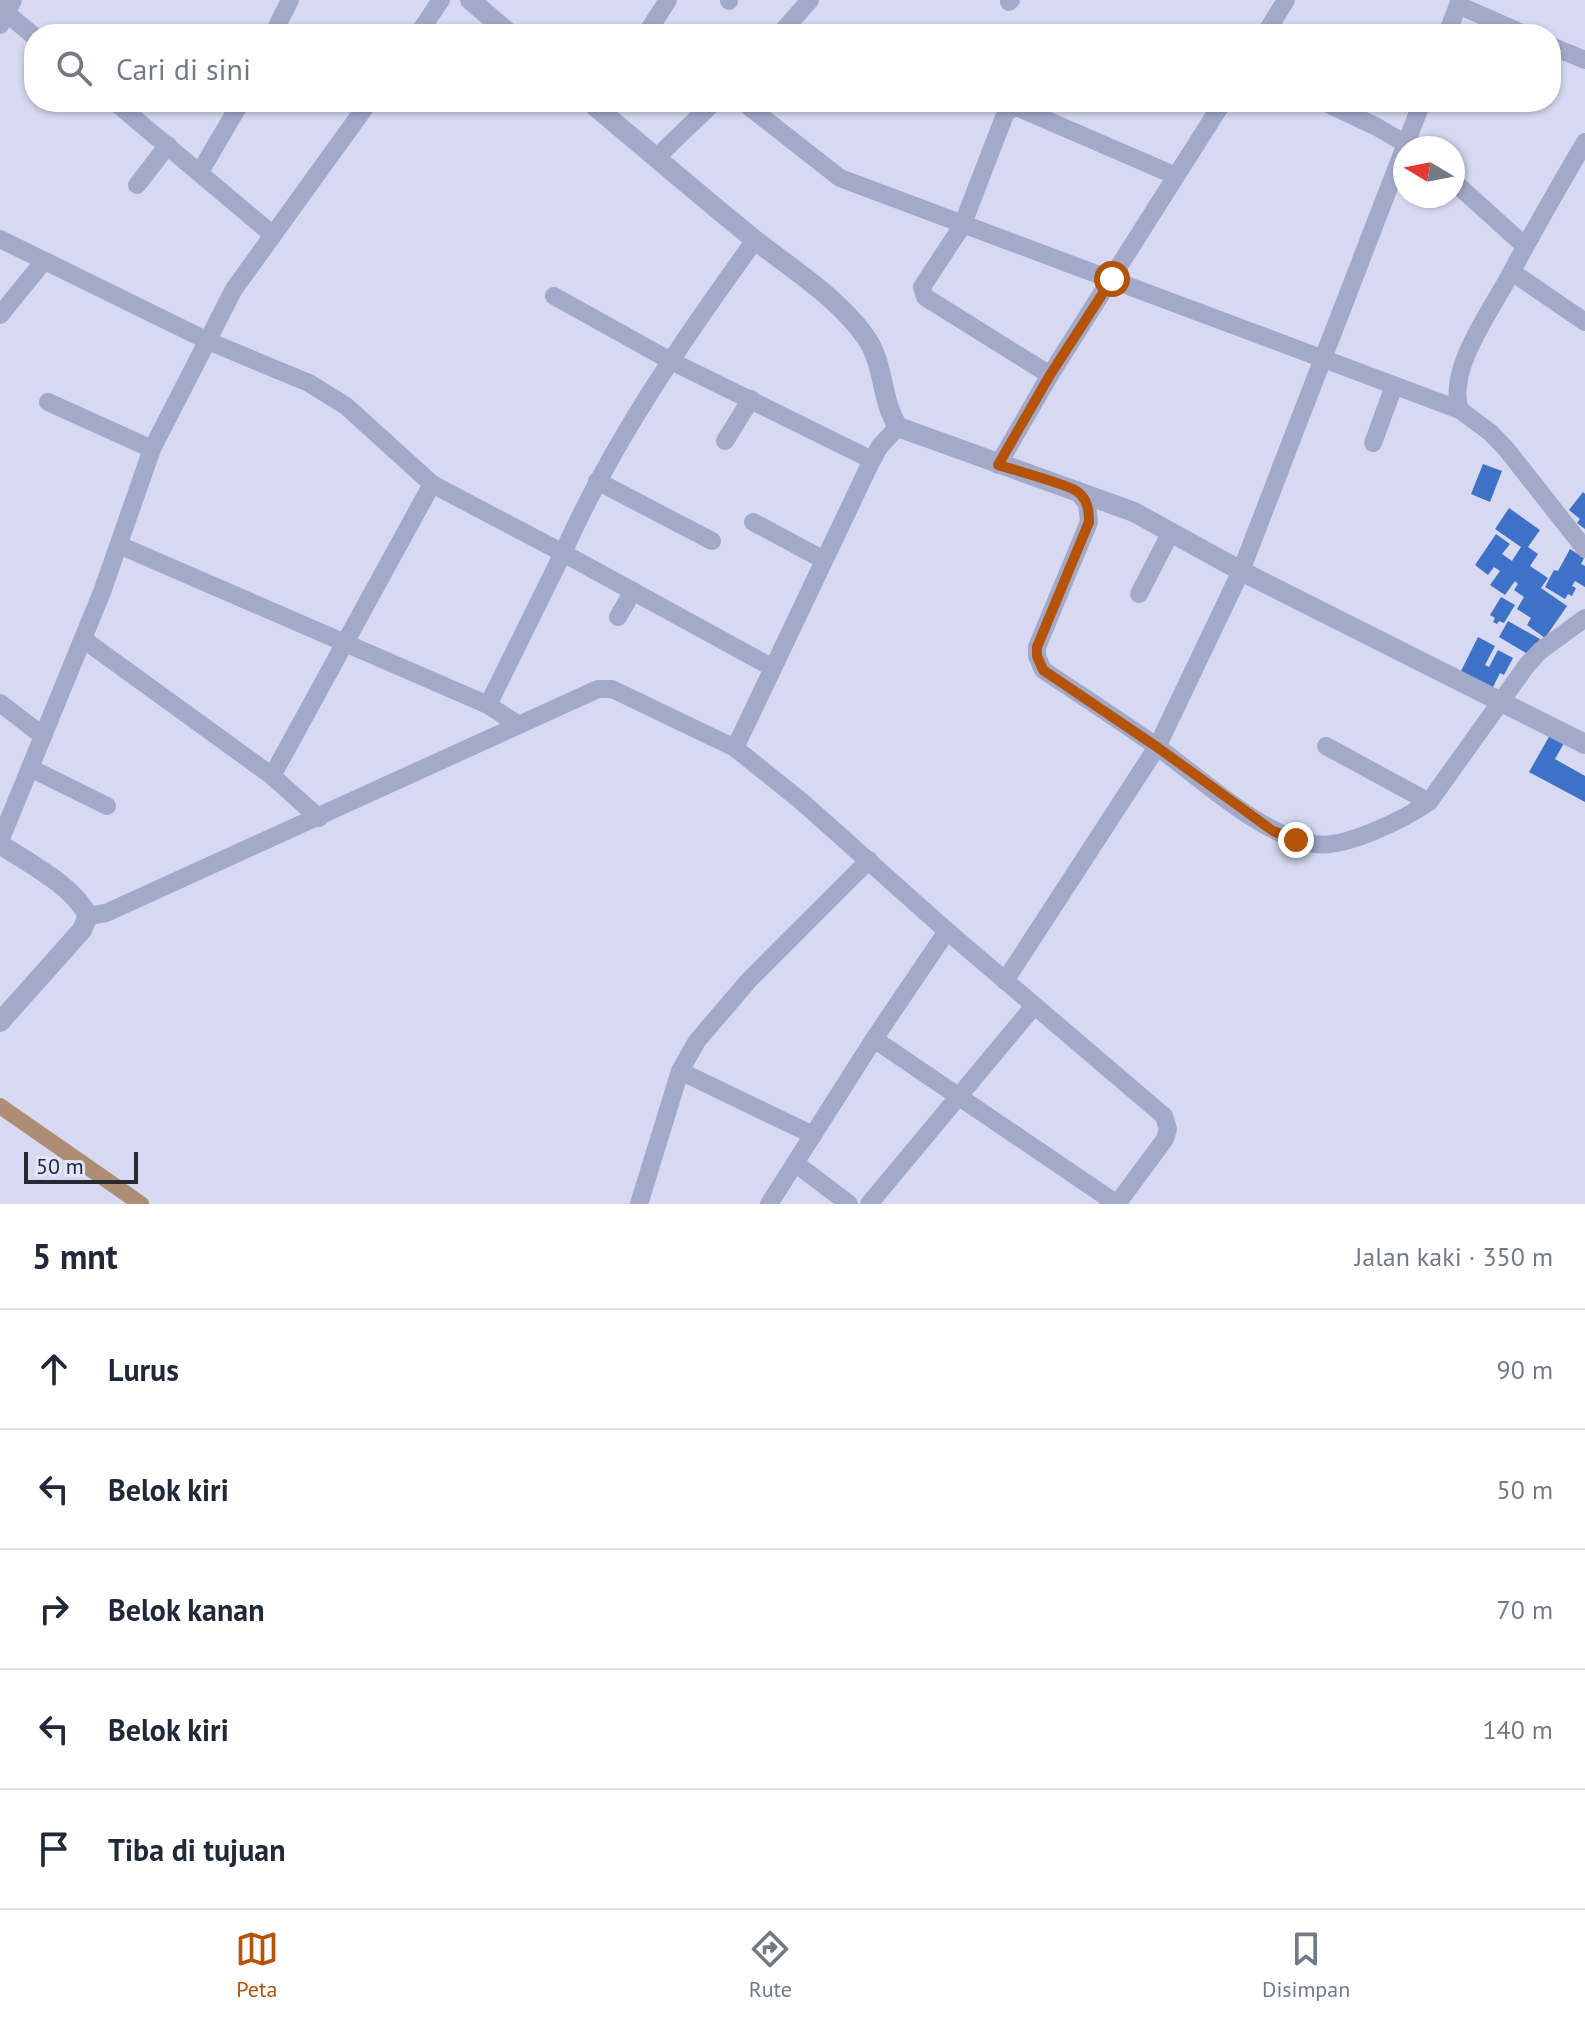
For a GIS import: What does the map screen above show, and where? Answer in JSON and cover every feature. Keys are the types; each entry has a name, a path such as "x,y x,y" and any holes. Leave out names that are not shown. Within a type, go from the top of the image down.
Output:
{"street":[{"path":"278,24 290,0"},
{"path":"425,24 441,0"},
{"path":"470,0 498,24"},
{"path":"652,24 668,0"},
{"path":"789,24 810,0"},
{"path":"1271,24 1286,0"},
{"path":"1451,24 1459,3 1503,24"},
{"path":"5,12 24,28"},
{"path":"1561,50 1585,60"},
{"path":"127,112 273,235"},
{"path":"200,172 235,112"},
{"path":"88,916 69,891 0,842 83,639 148,458 234,289 362,112"},
{"path":"604,112 845,314 868,340 878,360 888,409 898,427 1134,512 1241,571 1585,744"},
{"path":"649,152 701,112"},
{"path":"755,112 834,175 962,226 1322,356 1460,410 1491,433 1507,450 1585,549"},
{"path":"1006,112 962,226 922,283 925,297 1050,375"},
{"path":"1027,112 1176,176"},
{"path":"998,465 1050,375 1217,112"},
{"path":"1344,112 1393,136"},
{"path":"1413,136 1419,112"},
{"path":"1460,410 1458,394 1467,353 1524,245 1585,142"},
{"path":"137,185 168,145"},
{"path":"1005,981 1157,747 1241,571 1322,356 1393,186"},
{"path":"1465,192 1524,245"},
{"path":"0,239 208,341 309,383 353,412 432,484 773,668"},
{"path":"488,705 597,481 669,360 755,240"},
{"path":"0,315 44,261"},
{"path":"1512,272 1585,322"},
{"path":"554,296 669,360 872,460"},
{"path":"1373,443 1394,386"},
{"path":"725,441 751,399"},
{"path":"48,402 148,458"},
{"path":"735,748 872,460 898,427"},
{"path":"597,481 712,541"},
{"path":"272,776 432,484"},
{"path":"1077,490 1087,504 1089,522 1037,647 1043,670 1273,831 1317,845 1332,845 1375,830 1412,814 1429,802 1518,676 1540,651 1585,618"},
{"path":"753,522 824,560"},
{"path":"1139,594 1171,532"},
{"path":"119,545 488,705 519,725"},
{"path":"618,617 633,591"},
{"path":"83,639 272,776 319,818"},
{"path":"88,916 106,913 598,689 608,688 735,748 1164,1116 1167,1123 1165,1139 1117,1204 874,1039"},
{"path":"0,703 43,736"},
{"path":"1326,746 1429,802"},
{"path":"30,768 107,806"},
{"path":"639,1204 680,1071 697,1041 723,1008 869,860"},
{"path":"0,1022 82,930 88,916"},
{"path":"769,1204 947,931"},
{"path":"869,1204 1034,1006"},
{"path":"680,1071 813,1135"},
{"path":"795,1163 849,1204"}],"building":[{"path":"1483,464 1502,471 1490,502 1471,494"},
{"path":"1583,492 1585,529 1577,523 1580,519 1569,510"},
{"path":"1509,508 1540,530 1528,547 1538,554 1530,566 1548,578 1541,588 1567,606 1545,638 1527,625 1531,618 1517,609 1524,597 1514,590 1518,584 1515,581 1505,595 1490,585 1500,571 1494,567 1488,575 1475,565 1496,534 1510,544 1502,554 1512,561 1521,547 1495,529"},
{"path":"1570,549 1584,558 1581,564 1585,566 1585,587 1575,581 1572,596 1568,594 1565,599 1545,587"},
{"path":"1501,597 1515,605 1504,623 1499,621 1497,624 1490,615"},
{"path":"1508,621 1540,639 1531,656 1499,637"},
{"path":"1478,637 1495,646 1485,665 1489,667 1498,650 1513,658 1504,675 1500,673 1491,691 1460,673"},
{"path":"1550,735 1564,743 1555,759 1585,776 1585,802 1529,772"}],"waterway":[{"path":"0,1106 141,1204"}],"route":[{"path":"1112,279 1050,375 998,465 1077,490 1089,512 1089,522 1037,647 1039,664 1043,670 1273,831 1296,840"}]}
